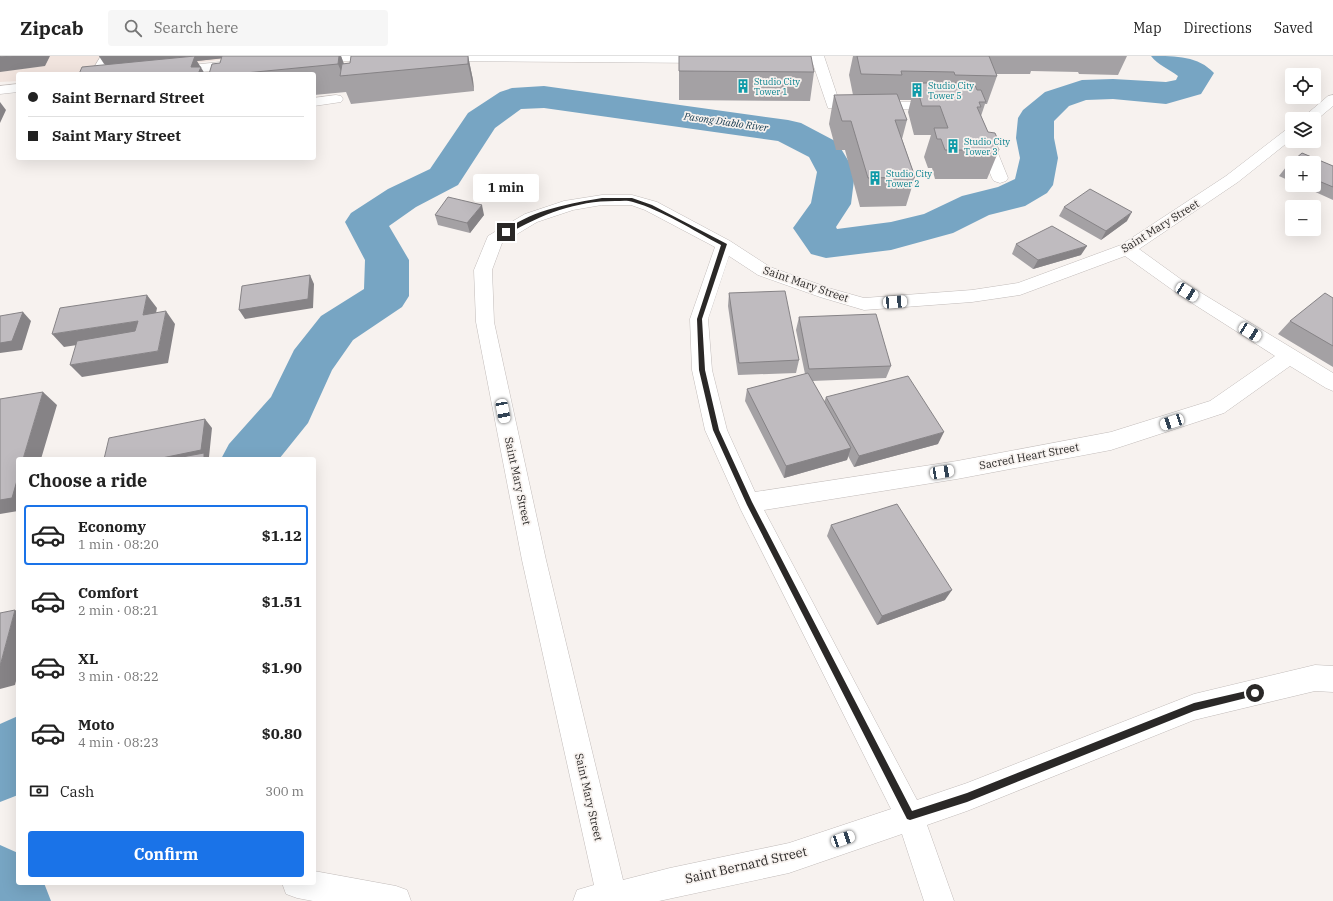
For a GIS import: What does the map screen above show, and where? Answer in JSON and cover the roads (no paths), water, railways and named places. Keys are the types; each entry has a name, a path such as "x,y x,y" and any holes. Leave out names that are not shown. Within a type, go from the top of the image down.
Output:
{"street":[{"path":"98,72 108,56"},
{"path":"295,59 318,56 397,57"},
{"path":"429,57 722,59"},
{"path":"770,59 817,58 833,105 955,106"},
{"path":"163,72 256,63"},
{"path":"0,90 16,88"},
{"path":"316,102 336,99"},
{"path":"1317,112 1333,99"},
{"path":"976,121 1000,178"},
{"name":"Saint Mary Street","path":"600,899 485,322 483,270 494,240 531,218 570,205 602,200 632,200 644,204 724,244 764,271 826,293 864,304 972,296 1020,289 1127,249 1232,180 1285,138"},
{"path":"724,244 699,319 702,370 716,430 749,503 910,816 939,901"},
{"path":"1127,249 1187,292 1333,383"},
{"name":"Sacred Heart Street","path":"749,503 957,470 1111,441 1217,407 1289,356"},
{"name":"Saint Bernard Street","path":"600,899 789,858 967,798 1194,707 1316,678 1333,679"},
{"path":"308,885 396,901"}],"waterway":[{"name":"Pasong Diablo River","path":"250,457 290,409 311,363 337,328 386,296 387,260 366,222 402,198 444,177 481,121 512,99 544,97 788,131 824,150 836,172 831,204 814,228 826,244 891,236 938,224 976,205 1011,197 1033,185 1039,158 1035,138 1036,118 1057,99 1082,90 1113,89 1166,93 1189,87 1197,73 1175,58 1168,56"},
{"name":"Pasong Diablo River","path":"0,768 16,752"},
{"name":"Pasong Diablo River","path":"0,882 14,901"}],"place":[{"name":"Studio City Tower 1","path":"743,86"},
{"name":"Studio City Tower 5","path":"917,90"},
{"name":"Studio City Tower 3","path":"953,146"},
{"name":"Studio City Tower 2","path":"875,178"}]}
